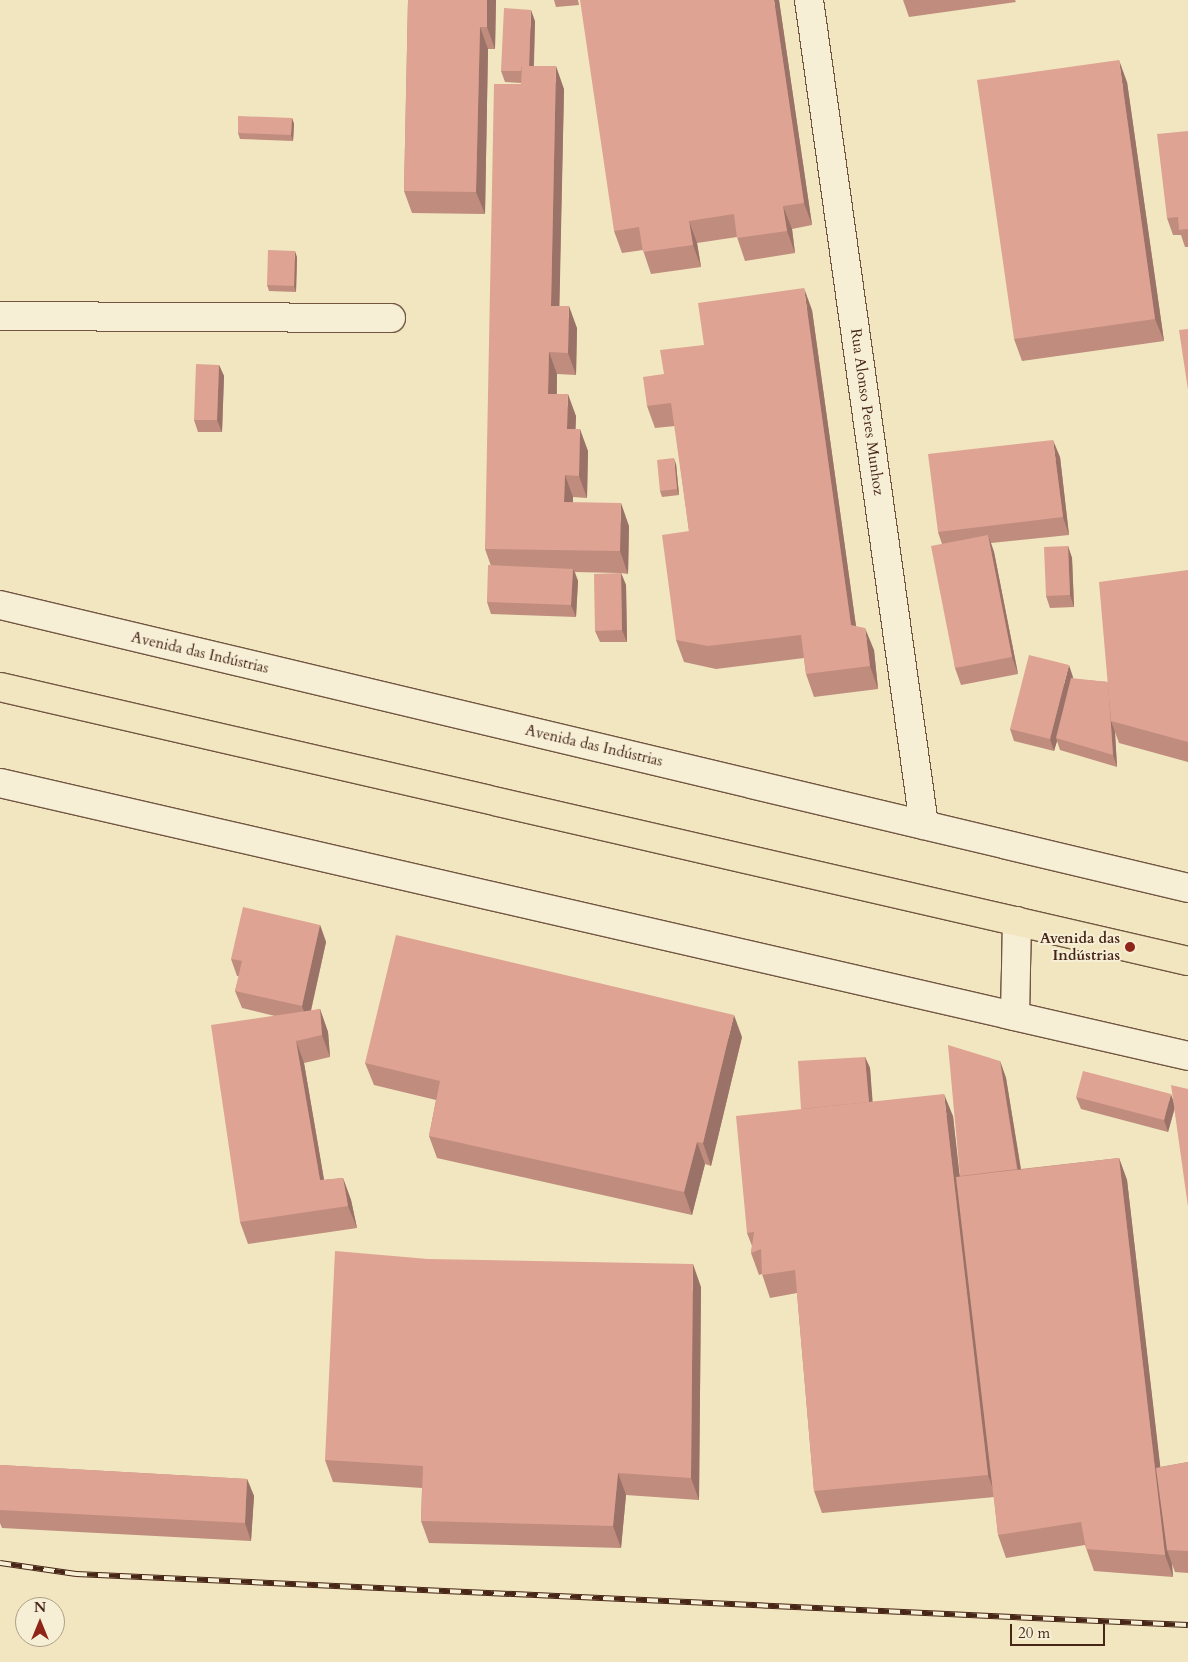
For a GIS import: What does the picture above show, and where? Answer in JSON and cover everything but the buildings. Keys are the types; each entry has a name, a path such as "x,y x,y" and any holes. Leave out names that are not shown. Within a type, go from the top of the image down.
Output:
{"main road":[{"path":"0,687 1188,961"}],"street":[{"name":"Rua Alonso Peres Munhoz","path":"809,0 924,825"},
{"path":"0,316 391,318"},
{"name":"Avenida das Indústrias","path":"0,605 1188,888"},
{"path":"0,784 1188,1056"},
{"path":"1015,1016 1017,921"}],"railway":[{"path":"0,1563 76,1574 1188,1625"}],"place":[{"name":"Avenida das Indústrias","path":"1130,947"}]}
